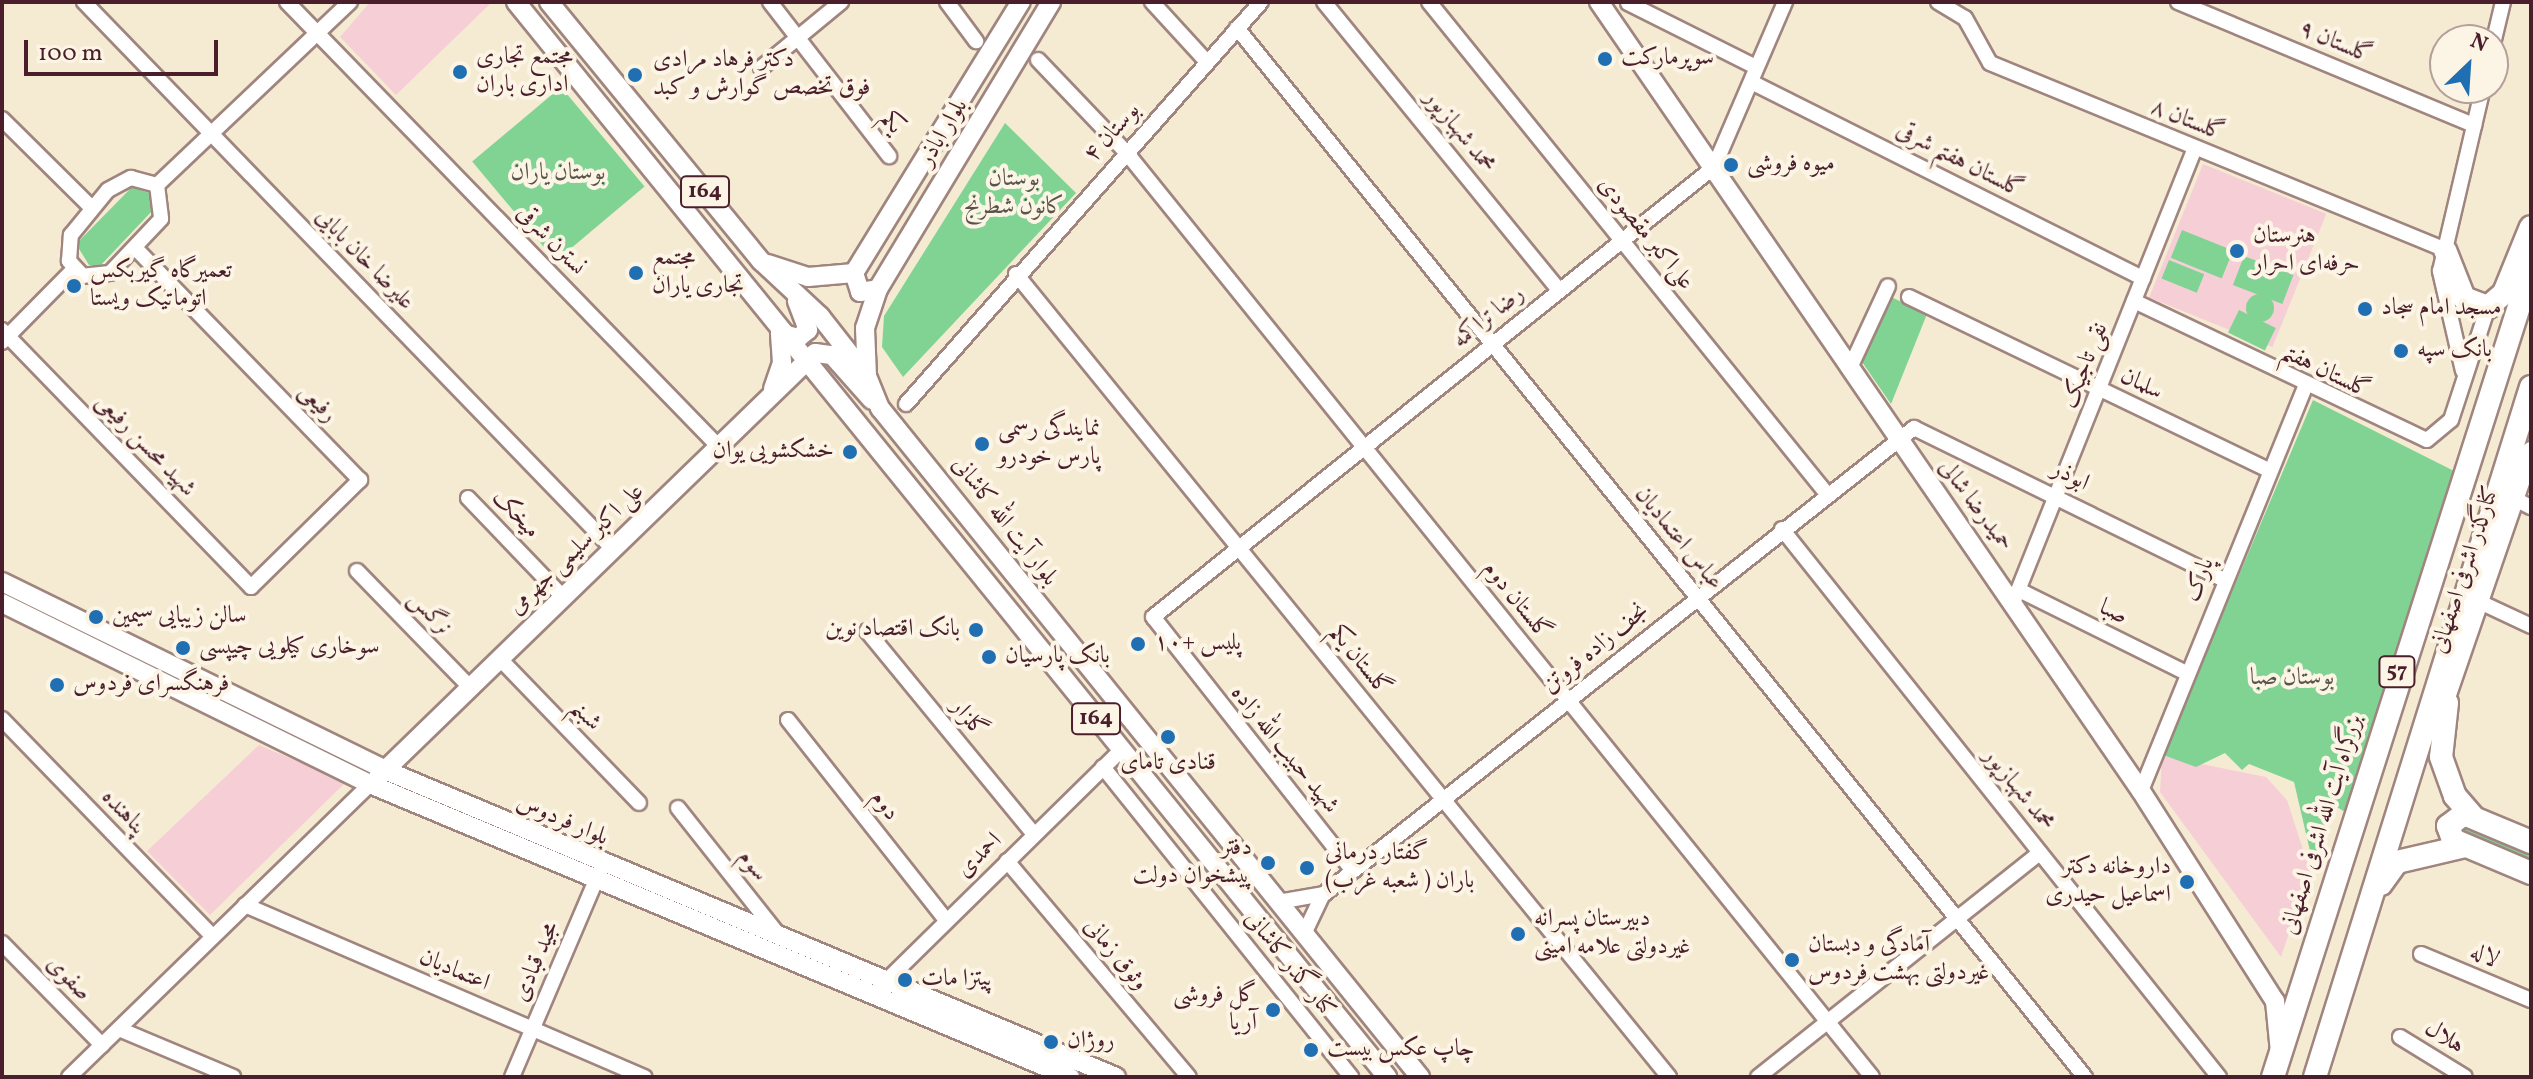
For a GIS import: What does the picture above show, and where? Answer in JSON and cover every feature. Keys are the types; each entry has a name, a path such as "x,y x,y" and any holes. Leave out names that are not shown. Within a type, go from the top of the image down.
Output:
{"highway":[{"path":"2445,250 2464,298 2488,307 2504,293 2531,227"},
{"name":"بزرگراه آیت الله اشرفی اصفهانی","path":"2273,1077 2531,269"},
{"name":"57","path":"2315,1077 2531,387"},
{"path":"2447,703 2441,757 2455,796 2473,817"},
{"path":"2531,842 2473,817 2458,815 2448,826 2453,840 2531,873"},
{"path":"2374,893 2397,862 2466,846"},
{"path":"2261,1077 2280,1053"}],"main road":[{"name":"164","path":"516,2 802,364 1387,1077"},
{"name":"بلوار آیت الله کاشانی","path":"549,2 761,261 867,376 880,408 1420,1077"},
{"name":"بلوار اباذر","path":"854,273 1021,2"},
{"name":"بلوار اباذر","path":"867,376 865,328 878,289 1051,2"},
{"name":"حمیدرضا شالی","path":"1599,2 1714,167 1895,439 2018,595 2275,1001 2280,1053"},
{"path":"761,261 808,277 854,273 860,292 878,289"},
{"path":"767,399 780,375 780,333 801,337 808,330 793,295"},
{"path":"802,364 815,353 832,355 880,408"},
{"name":"علی اکبر سلیمی جهرمی","path":"370,784 802,364"},
{"name":"کنارگذر اشرفی اصفهانی","path":"2419,741 2447,703 2482,603 2523,503 2531,451"},
{"name":"بلوار فردوس","path":"2,582 599,873"},
{"name":"بلوار فردوس","path":"2,603 370,784 599,873 1012,1044 1116,1077"},
{"name":"بلوار فردوس","path":"1012,1044 1070,1077"}],"street":[{"name":"علیرضا خان بابایی","path":"84,2 613,549"},
{"name":"نسترن شرقی","path":"287,2 718,446"},
{"path":"157,185 350,2"},
{"name":"یکم","path":"770,2 889,156"},
{"path":"761,68 841,2"},
{"path":"947,2 976,41"},
{"path":"1152,2 1207,62"},
{"name":"بوستان ۴","path":"906,404 1016,274 1261,2"},
{"name":"محمد شهبازپور","path":"1324,2 1559,290"},
{"name":"علی‌اکبر مقصودی","path":"1429,2 1827,494"},
{"name":"رضا تراکمه","path":"1152,618 1714,167 1755,84 1756,67 1785,2"},
{"name":"گلستان ٨","path":"1938,2 1965,18 1990,63 2445,250"},
{"name":"گلستان ۹","path":"2178,2 2474,125"},
{"path":"2498,24 2503,2"},
{"path":"1628,3 1756,67"},
{"name":"عباس اعتمادیان","path":"1237,28 2085,1077"},
{"name":"گلستان دوم","path":"1038,60 1126,152 1872,1077"},
{"name":"گلستان هفتم شرقی","path":"1755,84 2143,278"},
{"path":"2464,376 2460,339 2440,282 2479,104"},
{"path":"2,119 91,207"},
{"name":"نقی تاجیک","path":"2018,595 2195,148"},
{"path":"74,269 68,245 91,207 131,178 157,185"},
{"path":"74,269 103,277 136,249 161,219 157,185"},
{"name":"رفیعی","path":"136,249 360,480 251,587"},
{"path":"4,336 74,269"},
{"name":"گلستان یکم","path":"1016,274 1669,1077"},
{"path":"1850,368 1888,286"},
{"name":"سلمان","path":"1909,297 2269,470"},
{"name":"گلستان هفتم","path":"2134,301 2305,387 2427,440 2446,430 2464,376"},
{"path":"2464,376 2488,307"},
{"name":"شهید محسن رفیعی","path":"4,336 251,587"},
{"name":"پارک","path":"2141,791 2186,673 2305,387"},
{"name":"ابوذر","path":"1895,439 1923,429 2224,580"},
{"name":"نجف زاده فروتن","path":"1304,934 1324,894 1895,439"},
{"name":"میخک","path":"468,498 563,597"},
{"name":"محمد شهبازپور","path":"1782,529 2219,1077"},
{"name":"نرگس","path":"357,571 470,687"},
{"name":"صبا","path":"2018,595 2186,673"},
{"path":"2482,603 2531,626"},
{"name":"شهید حبیب الله زاده","path":"1152,618 1353,871"},
{"name":"گلزار","path":"867,631 1034,834"},
{"name":"شبنم","path":"500,659 639,803"},
{"name":"پناهنده","path":"2,719 213,937"},
{"name":"دوم","path":"788,720 946,920"},
{"name":"احمدی","path":"879,988 1121,750"},
{"name":"کنار گذر کاشانی","path":"1103,767 1351,1077"},
{"path":"69,1077 370,784"},
{"name":"سوم","path":"678,808 778,946"},
{"path":"1758,1077 2040,853"},
{"name":"وثوق زمانی","path":"1007,861 1189,1077"},
{"name":"مجید قبادی","path":"512,1077 599,873"},
{"name":"نجف زاده فروتن","path":"1278,902 1324,894"},
{"name":"اعتمادیان","path":"245,905 645,1077"},
{"name":"صفوی","path":"2,943 102,1045"},
{"name":"لاله","path":"2421,954 2531,1000"},
{"path":"119,1029 233,1077"},
{"name":"هلال","path":"2400,1037 2465,1077"}],"shaded area":[{"path":"370,2 490,4 396,95 340,37"},
{"name":"هنرستان حرفه‌ای احرار","path":"2203,164 2326,214 2272,347 2149,298"},
{"path":"259,745 346,782 210,915 147,851"},
{"path":"2162,756 2266,777 2287,800 2310,871 2281,957 2160,792"}],"green space":[{"name":"بوستان یاران","path":"561,87 645,187 556,261 472,162"},
{"name":"بوستان کانون شطرنج","path":"1005,123 1076,193 903,377 882,347 884,316"},
{"path":"132,187 149,193 153,210 100,266 89,265 76,244"},
{"path":"2182,230 2233,251 2222,278 2171,258"},
{"path":"2244,256 2293,275 2282,304 2233,285"},
{"path":"2169,260 2204,274 2197,293 2162,279"},
{"path":"2260,294 2270,298 2274,308 2270,318 2260,322 2250,318 2246,308 2250,298"},
{"path":"1889,296 1927,314 1891,404 1860,359"},
{"path":"2239,310 2276,328 2265,350 2228,332"},
{"name":"بوستان صبا","path":"2313,400 2456,472 2345,812 2332,804 2313,864 2294,782 2249,764 2242,770 2225,753 2196,767 2163,755"},
{"path":"2468,824 2531,852 2526,864 2463,836"}],"place":[{"name":"سوپرمارکت","path":"1605,59"},
{"name":"مجتمع تجاری اداری باران","path":"460,72"},
{"name":"دکتر فرهاد مرادی فوق تخصص گوارش و کبد","path":"635,75"},
{"name":"میوه فروشی","path":"1731,165"},
{"name":"هنرستان حرفه‌ای احرار","path":"2237,251"},
{"name":"مجتمع تجاری یاران","path":"636,273"},
{"name":"تعمیرگاه گیربکس اتوماتیک ویستا","path":"74,286"},
{"name":"مسجد امام سجاد","path":"2365,309"},
{"name":"بانک سپه","path":"2401,351"},
{"name":"نمایندگی رسمی پارس خودرو","path":"982,444"},
{"name":"خشکشویی یوان","path":"850,452"},
{"name":"سالن زیبایی سیمین","path":"96,617"},
{"name":"بانک اقتصاد نوین","path":"976,630"},
{"name":"پلیس +۱۰","path":"1138,644"},
{"name":"سوخاری كيلويی چيپسی","path":"183,648"},
{"name":"بانک پارسیان","path":"989,657"},
{"name":"فرهنگسرای فردوس","path":"57,685"},
{"name":"قنادی تامای","path":"1168,737"},
{"name":"دفتر پیشخوان دولت","path":"1268,863"},
{"name":"گفتار درمانی باران ( شعبه غرب)","path":"1307,868"},
{"name":"داروخانه دکتر اسماعیل حیدری","path":"2187,882"},
{"name":"دبیرستان پسرانه غیردولتی علامه امینی","path":"1518,934"},
{"name":"آمادگی و دبستان غیردولتی بهشت فردوس","path":"1792,960"},
{"name":"پیتزا مات","path":"905,980"},
{"name":"گل فروشی آریا","path":"1273,1010"},
{"name":"روژان","path":"1051,1042"},
{"name":"چاپ عكس بيست","path":"1311,1050"}]}
